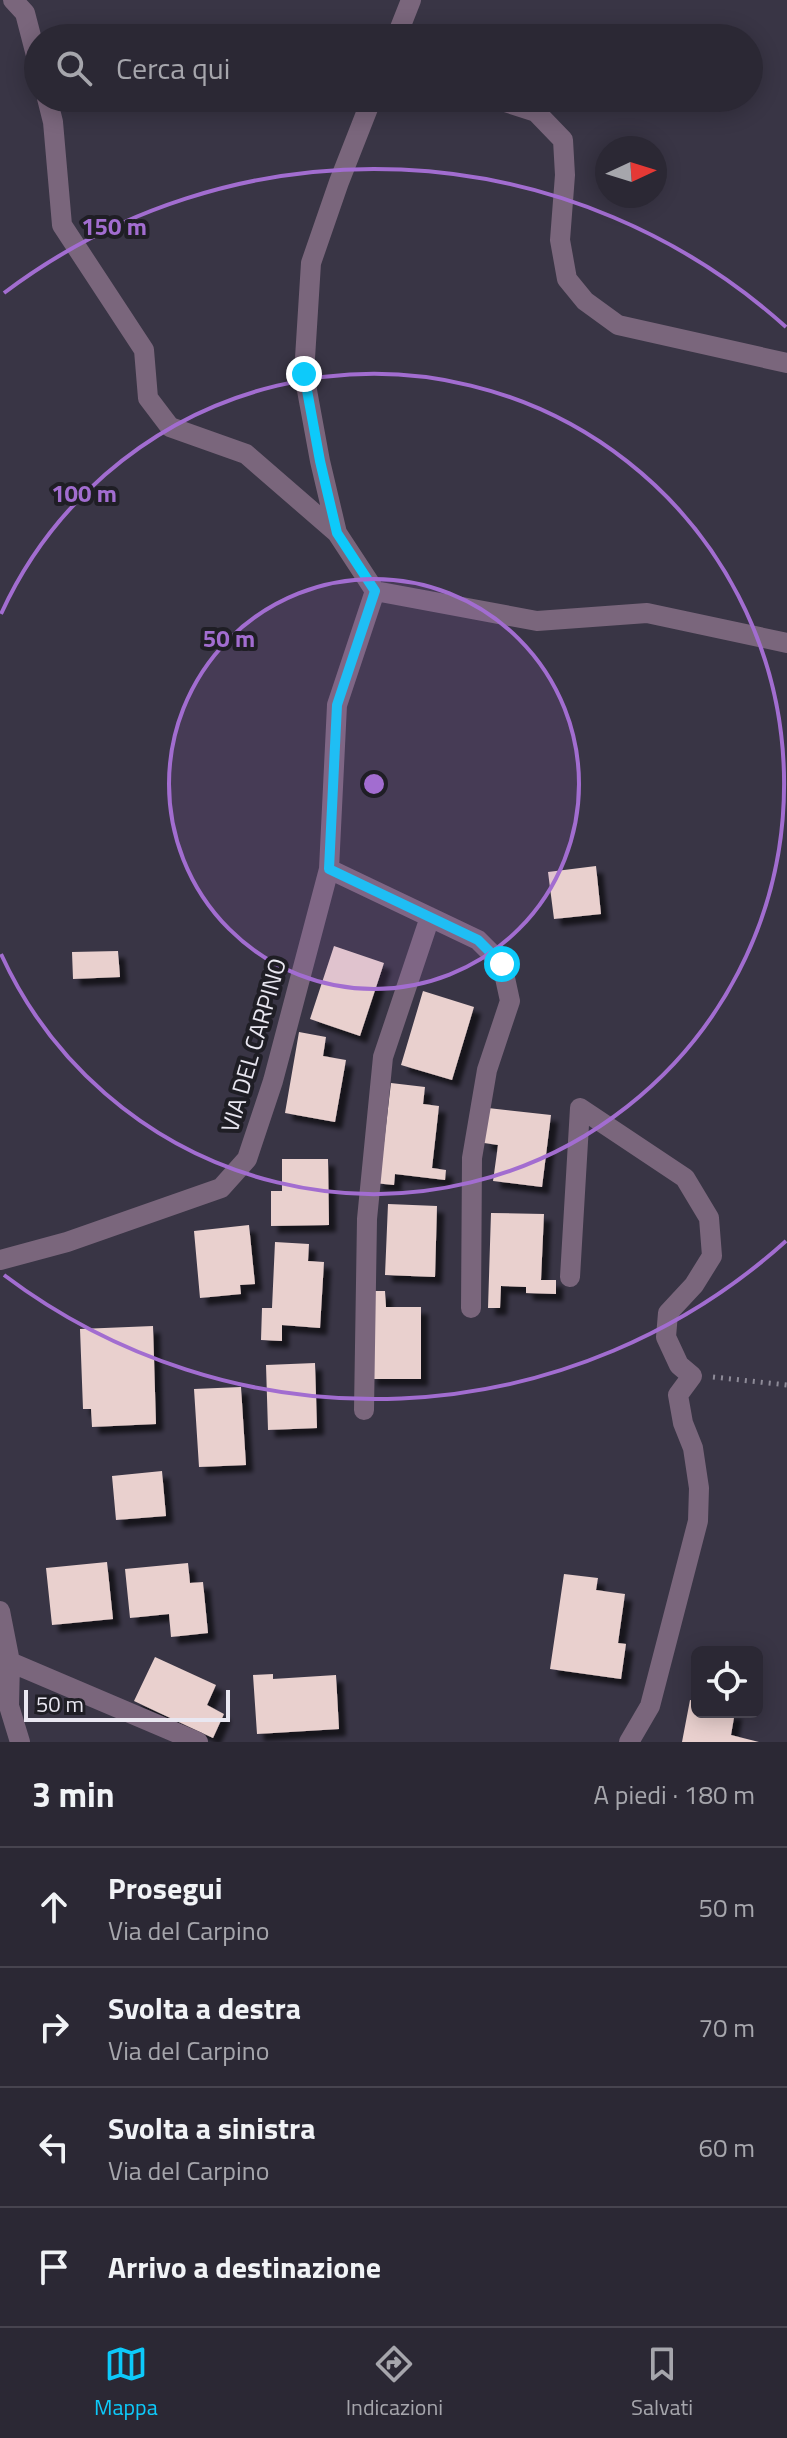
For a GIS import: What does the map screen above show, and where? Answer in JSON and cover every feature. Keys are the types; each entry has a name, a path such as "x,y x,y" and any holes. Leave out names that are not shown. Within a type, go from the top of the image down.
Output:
{"street":[{"path":"13,0 25,13 28,24"},
{"path":"402,24 411,0"},
{"path":"50,112 62,225 144,350 148,398 170,427 246,454 337,533 375,591 537,621 647,613 787,643"},
{"path":"337,533 304,374 311,263 366,112"},
{"path":"536,112 563,140 565,175 560,240 567,279 585,301 618,325 787,363"},
{"name":"VIA DEL CARPINO","path":"0,1260 67,1242 221,1188 247,1159 273,1081 329,869 337,705 375,591"},
{"path":"329,869 478,940 502,964 510,1001 487,1070 472,1158 471,1308"},
{"path":"364,1410 367,1219 383,1057 430,917"},
{"path":"570,1277 580,1108 685,1178 709,1218 712,1256 694,1285 668,1313 666,1337 679,1365 692,1376 678,1395 683,1423 693,1448 699,1488 698,1521 650,1706 629,1742"},
{"path":"0,1611 9,1706 20,1742"},
{"path":"5,1666 198,1742"}],"path":[{"path":"692,1376 787,1385"}],"building":[{"path":"596,866 601,914 554,919 548,872"},
{"path":"334,946 384,963 360,1036 310,1019"},
{"path":"118,951 120,977 73,979 72,952"},
{"path":"423,991 474,1007 452,1080 401,1065"},
{"path":"299,1032 326,1037 323,1056 346,1060 335,1122 285,1113"},
{"path":"391,1083 425,1087 423,1104 439,1106 432,1168 446,1170 445,1180 395,1174 394,1185 374,1183 381,1168"},
{"path":"488,1108 551,1115 542,1187 493,1181 498,1145 484,1143"},
{"path":"282,1159 328,1159 329,1225 271,1226 271,1191 282,1191"},
{"path":"388,1204 437,1206 435,1277 385,1275"},
{"path":"491,1213 544,1214 541,1280 556,1280 556,1294 526,1293 526,1287 501,1286 500,1308 488,1308"},
{"path":"249,1225 255,1284 240,1285 241,1294 200,1298 194,1231"},
{"path":"275,1242 309,1244 308,1261 324,1262 320,1328 282,1325 282,1341 261,1340 262,1308 272,1308"},
{"path":"370,1291 385,1291 386,1307 421,1307 421,1379 370,1379"},
{"path":"153,1326 156,1424 92,1427 91,1409 83,1409 80,1329"},
{"path":"315,1363 317,1428 268,1430 266,1365"},
{"path":"241,1387 246,1465 199,1467 194,1389"},
{"path":"162,1471 166,1516 116,1520 112,1476"},
{"path":"107,1562 113,1619 52,1625 46,1568"},
{"path":"188,1563 190,1583 203,1582 208,1633 171,1637 169,1614 130,1618 125,1569"},
{"path":"564,1574 598,1578 596,1590 625,1594 618,1643 626,1644 621,1679 550,1669"},
{"path":"155,1657 216,1685 207,1705 224,1714 213,1738 134,1701"},
{"path":"273,1674 273,1679 336,1675 339,1729 257,1734 253,1675"},
{"path":"690,1700 691,1718 734,1718 731,1735 759,1742 682,1742"}],"route":[{"path":"304,374 337,533 375,591 337,705 329,869 478,940 502,964"}]}
